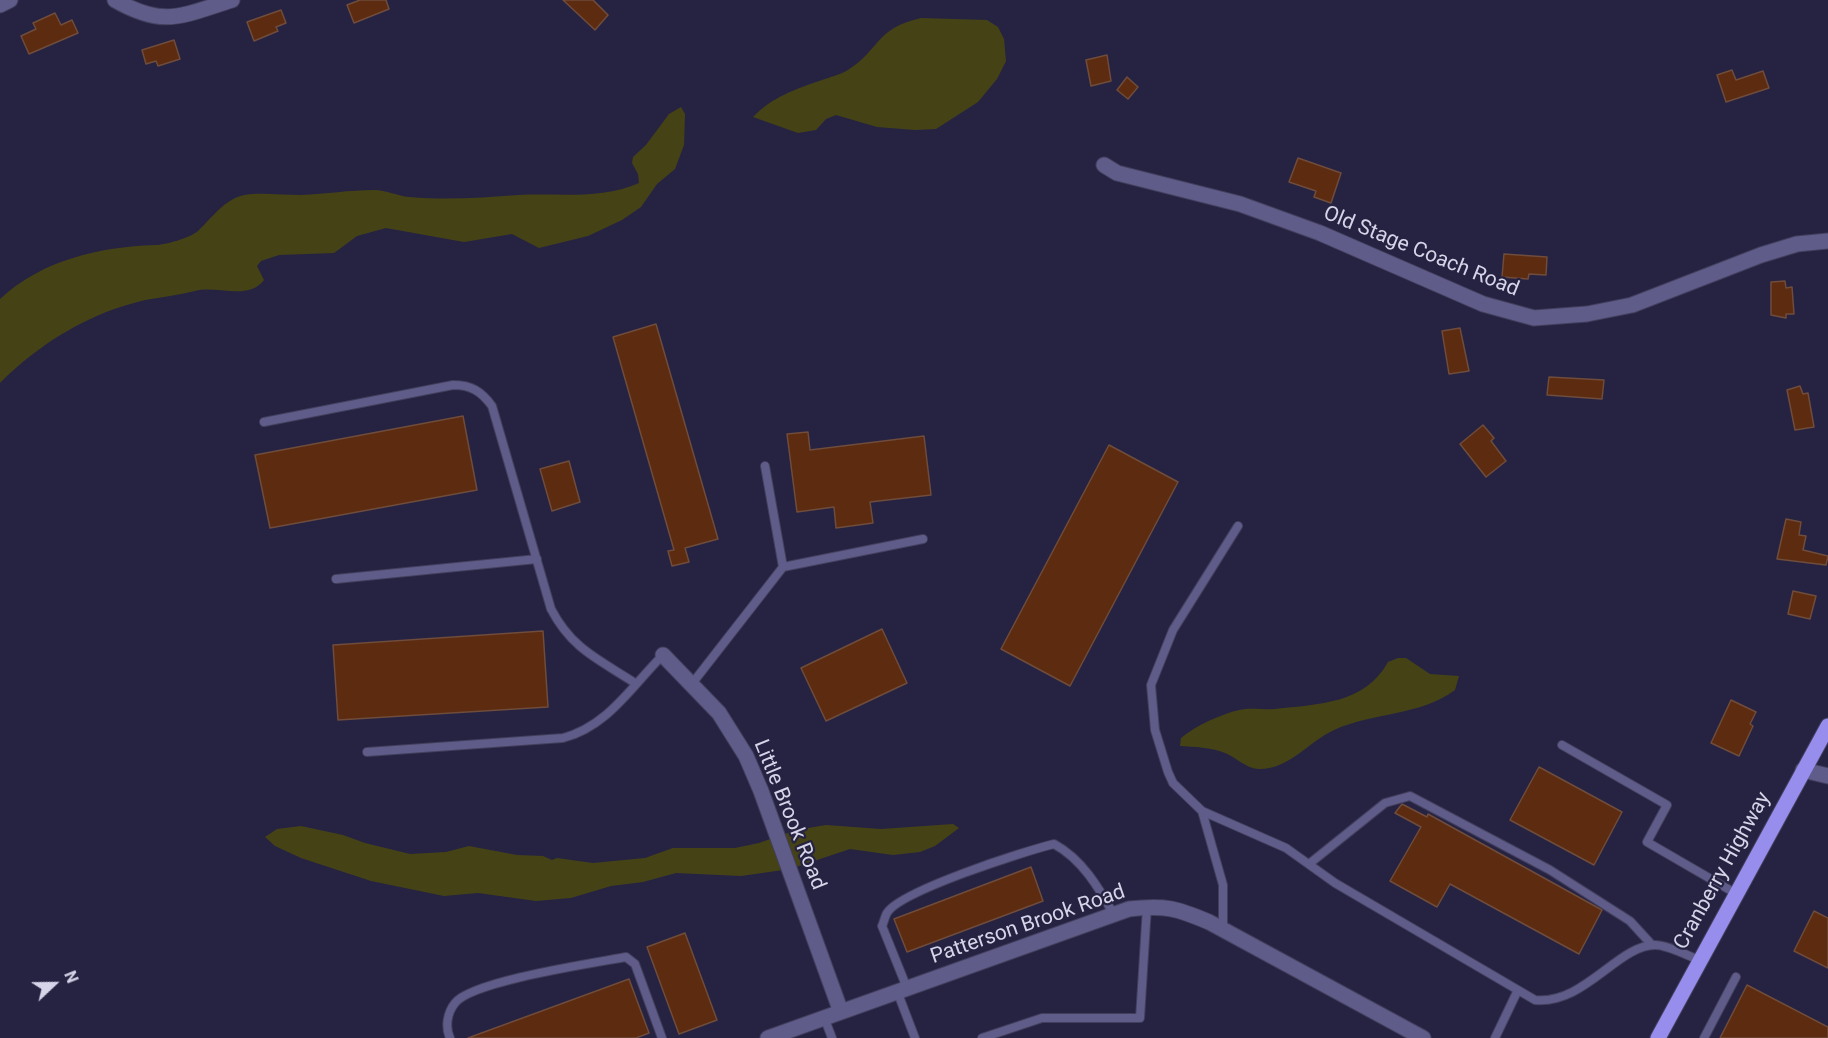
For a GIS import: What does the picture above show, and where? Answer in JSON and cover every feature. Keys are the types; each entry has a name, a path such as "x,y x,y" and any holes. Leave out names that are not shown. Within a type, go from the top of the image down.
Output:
{"main road":[{"name":"Cranberry Highway","path":"1658,1038 1828,726"}],"street":[{"path":"0,5 10,0"},
{"path":"115,0 136,12 162,19 232,0"},
{"name":"Old Stage Coach Road","path":"1104,165 1127,176 1240,204 1320,233 1483,304 1534,318 1587,314 1632,305 1761,255 1797,244 1828,241"},
{"name":"Little Brook Road","path":"663,655 718,713 746,756 761,791 841,1012"},
{"path":"1803,770 1828,776"},
{"name":"Patterson Brook Road","path":"768,1038 1114,915 1159,905 1180,909 1223,929 1423,1038"}],"lane":[{"path":"264,422 453,384 466,385 483,394 492,406 551,609 562,630 572,642 634,683"},
{"path":"765,466 783,567"},
{"path":"1238,526 1173,630 1151,685 1155,730 1168,772 1173,783 1202,811 1286,848 1335,883 1517,992 1535,1000 1554,999 1582,987 1640,946 1652,945 1699,960"},
{"path":"691,684 783,567 923,539"},
{"path":"336,579 537,559"},
{"path":"367,752 563,738 578,734 607,717 634,683 663,655"},
{"path":"1562,745 1667,805 1647,842 1736,893"},
{"path":"1309,864 1385,803 1410,796 1550,870 1630,921 1652,945"},
{"path":"1202,811 1223,885 1223,929"},
{"path":"915,1038 882,926 887,911 927,887 1025,850 1054,844 1064,849 1095,882 1114,915"},
{"path":"982,1038 1004,1035 1042,1018 1140,1018 1147,907"},
{"path":"450,1038 447,1031 448,1016 455,1002 471,992 544,972 626,957 635,964 662,1038"},
{"path":"1704,1038 1736,977"},
{"path":"1495,1038 1517,992"},
{"path":"824,1017 832,1038"}],"shaded area":[{"path":"921,18 987,20 998,27 1004,39 1006,61 997,79 978,102 936,129 877,127 836,115 826,119 816,130 798,133 753,117 768,104 785,94 848,70 894,28"},
{"path":"681,107 685,114 684,145 675,169 657,184 641,207 622,220 588,236 539,248 512,234 464,242 386,228 357,236 334,253 279,255 261,261 257,266 264,280 250,290 203,290 145,300 104,313 66,331 15,368 0,383 0,299 34,274 53,265 92,253 134,246 159,245 184,239 198,231 228,202 243,195 301,195 374,190 409,197 477,198 610,192 639,183 638,174 632,163 633,157 646,145 669,114"},
{"path":"1406,658 1430,674 1459,676 1455,690 1427,705 1349,724 1334,730 1289,760 1269,768 1254,768 1214,750 1180,746 1181,738 1187,733 1231,712 1324,703 1354,694 1378,676 1388,662"},
{"path":"953,824 959,828 935,846 920,852 893,855 850,849 790,869 741,876 676,873 643,882 611,886 571,898 536,901 478,893 444,896 371,881 301,858 275,846 265,837 277,829 301,826 410,854 446,852 469,846 517,855 543,856 552,860 557,858 593,863 645,858 673,848 735,848 759,843 796,830 826,825 881,829"}],"building":[{"path":"360,0 386,0 389,9 354,23 347,5"},
{"path":"563,0 593,0 608,15 595,30"},
{"path":"281,10 286,23 276,27 278,31 254,41 247,22"},
{"path":"55,13 61,25 72,20 78,33 29,54 21,36 36,29 33,23"},
{"path":"174,40 180,59 158,66 156,61 146,64 142,50"},
{"path":"1107,55 1111,81 1091,86 1086,60"},
{"path":"1732,70 1736,80 1763,71 1769,88 1726,102 1717,75"},
{"path":"1127,77 1138,87 1128,99 1117,90"},
{"path":"1298,158 1341,173 1331,203 1314,197 1316,191 1289,182"},
{"path":"1504,254 1547,257 1546,275 1529,274 1528,279 1502,277"},
{"path":"1785,281 1786,288 1792,287 1794,314 1786,314 1786,318 1771,315 1771,282"},
{"path":"656,324 718,539 685,548 689,562 672,566 668,551 674,550 613,337"},
{"path":"1460,328 1469,371 1449,374 1442,331"},
{"path":"1549,377 1604,380 1602,399 1547,395"},
{"path":"1800,386 1803,394 1808,393 1814,427 1795,430 1787,390"},
{"path":"463,416 477,490 270,528 255,455"},
{"path":"1483,425 1494,438 1491,441 1506,461 1486,477 1460,444"},
{"path":"808,432 810,450 924,436 931,495 870,502 873,523 836,528 834,507 797,512 787,434"},
{"path":"1109,445 1178,482 1070,686 1001,649"},
{"path":"569,461 580,502 552,511 540,469"},
{"path":"1786,519 1801,522 1799,535 1806,536 1803,550 1828,556 1826,565 1777,559"},
{"path":"1793,591 1816,596 1810,619 1788,614"},
{"path":"882,629 907,683 826,721 801,668"},
{"path":"543,631 548,707 338,720 333,645"},
{"path":"1731,700 1756,712 1750,724 1753,726 1739,756 1711,743"},
{"path":"1539,767 1622,812 1594,865 1510,820"},
{"path":"1402,804 1427,817 1428,814 1602,910 1579,954 1450,884 1437,907 1390,881 1421,827 1395,813"},
{"path":"1031,867 1043,901 907,952 894,919"},
{"path":"1814,911 1828,918 1828,968 1794,951"},
{"path":"685,933 717,1020 679,1034 647,947"},
{"path":"629,979 649,1033 636,1038 468,1038"},
{"path":"1747,985 1828,1027 1828,1038 1720,1038"}]}
